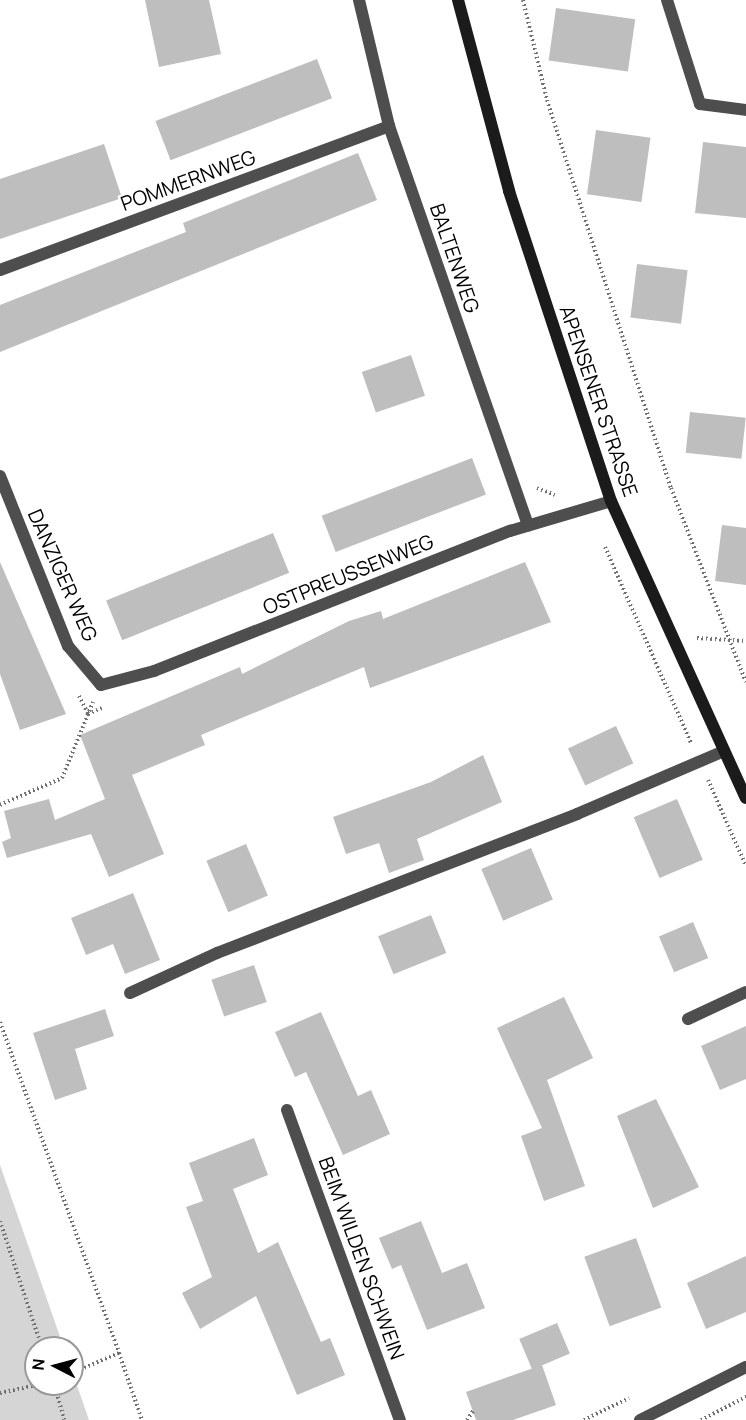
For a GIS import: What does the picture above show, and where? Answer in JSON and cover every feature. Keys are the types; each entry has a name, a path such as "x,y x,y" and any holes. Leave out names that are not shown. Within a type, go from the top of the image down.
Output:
{"main road":[{"name":"APENSENER STRASSE","path":"458,0 509,191 611,501 746,798"}],"street":[{"name":"BALTENWEG","path":"359,0 389,126 509,476 528,525"},
{"path":"667,0 700,104 746,110"},
{"name":"POMMERNWEG","path":"0,270 389,126"},
{"name":"DANZIGER WEG","path":"0,476 68,645 100,685"},
{"name":"OSTPREUSSENWEG","path":"100,685 154,672 528,525 611,501"},
{"path":"130,993 217,953 724,751"},
{"path":"688,1020 746,992"},
{"name":"BEIM WILDEN SCHWEIN","path":"287,1110 400,1420"},
{"path":"639,1420 746,1367"}],"path":[{"path":"523,0 601,276 671,488 746,682"},
{"path":"509,476 586,508 746,866"},
{"path":"672,636 746,641"},
{"path":"0,805 62,778 100,685"},
{"path":"0,1022 142,1420"},
{"path":"0,1221 38,1336"},
{"path":"84,1368 119,1353"},
{"path":"0,1393 24,1388"},
{"path":"57,1396 64,1420"},
{"path":"701,1420 746,1397"},
{"path":"467,1420 473,1411"}],"shaded area":[{"path":"0,1165 60,1336 24,1336 24,1396 81,1396 89,1420 0,1420"}],"building":[{"path":"145,0 209,0 221,54 159,67"},
{"path":"556,8 635,19 628,72 549,60"},
{"path":"317,59 332,98 171,160 155,121"},
{"path":"596,130 650,138 641,202 587,194"},
{"path":"703,142 746,147 746,218 695,213"},
{"path":"104,144 122,198 0,239 0,179"},
{"path":"358,153 377,200 0,352 0,305 186,232 183,223"},
{"path":"637,264 688,270 681,324 630,318"},
{"path":"411,355 425,396 376,413 362,372"},
{"path":"690,412 746,418 741,459 686,453"},
{"path":"472,458 486,494 336,552 322,516"},
{"path":"722,525 746,528 746,585 715,581"},
{"path":"273,533 289,573 122,640 106,600"},
{"path":"0,562 66,714 20,730 0,674"},
{"path":"525,562 551,622 370,688 364,667 201,735 205,745 132,775 164,854 109,877 91,834 7,858 2,842 11,838 4,811 49,799 55,820 105,799 80,735 240,667 242,674 349,621 381,611 383,619"},
{"path":"616,726 633,763 585,786 568,748"},
{"path":"483,755 502,802 417,839 424,860 389,873 379,843 346,854 333,817 431,782"},
{"path":"677,799 703,860 660,878 634,817"},
{"path":"246,844 268,896 228,912 206,861"},
{"path":"531,848 553,900 503,921 481,869"},
{"path":"133,893 160,960 125,974 113,944 86,955 71,918"},
{"path":"431,915 446,953 394,974 378,936"},
{"path":"693,922 708,958 674,972 659,936"},
{"path":"254,965 267,1002 224,1017 211,980"},
{"path":"564,997 593,1058 547,1080 585,1186 544,1201 521,1136 542,1128 497,1028"},
{"path":"105,1009 114,1036 75,1049 87,1089 55,1100 33,1033"},
{"path":"321,1012 358,1096 371,1090 390,1134 343,1155 306,1072 295,1077 275,1032"},
{"path":"746,1026 746,1079 720,1090 701,1046"},
{"path":"656,1099 699,1187 653,1208 617,1116"},
{"path":"254,1138 268,1175 233,1189 258,1253 278,1242 321,1342 330,1338 345,1375 297,1395 256,1296 200,1329 182,1293 212,1277 186,1207 203,1201 189,1163"},
{"path":"421,1221 442,1273 467,1263 485,1308 427,1330 401,1265 392,1269 379,1238"},
{"path":"636,1238 661,1308 610,1326 584,1257"},
{"path":"746,1256 746,1312 706,1329 687,1283"},
{"path":"557,1323 570,1353 532,1369 519,1339"},
{"path":"542,1365 556,1405 513,1420 476,1420 466,1392"}]}
